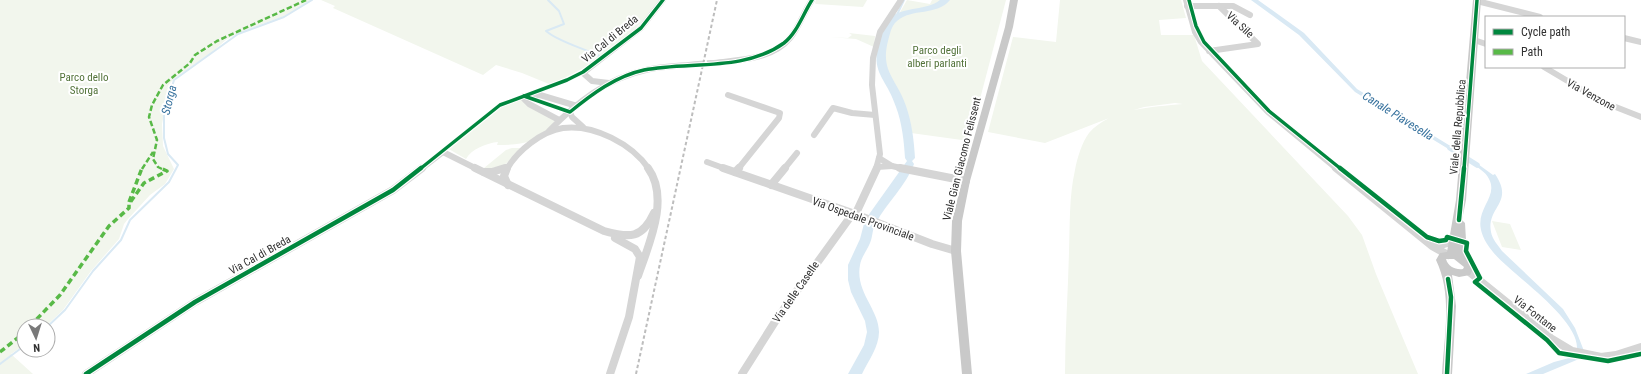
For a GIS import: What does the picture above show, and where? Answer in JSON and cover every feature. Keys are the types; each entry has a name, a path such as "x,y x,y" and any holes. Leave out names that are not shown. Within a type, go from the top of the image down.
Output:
{"main road":[{"name":"Viale Gian Giacomo Felissent","path":"967,374 956,251 957,221 966,181 1009,27 1014,0"},
{"name":"Viale della Repubblica","path":"1447,374 1451,297 1446,258 1454,241 1459,220 1464,156 1470,110 1477,1"},
{"name":"Viale della Repubblica","path":"1451,297 1468,264 1462,259 1459,220"},
{"path":"1446,258 1462,259"},
{"path":"1446,258 1464,273"}],"street":[{"name":"Via Cal di Breda","path":"610,83 592,81 583,74 583,72 641,28 663,0"},
{"path":"712,63 748,59 770,53 785,43 791,36 812,0"},
{"name":"Via delle Caselle","path":"742,374 788,302 855,214 877,167 879,158 872,74 880,32 901,0"},
{"path":"1477,1 1536,16"},
{"path":"1187,3 1195,32 1209,52 1268,112 1430,243 1446,258"},
{"name":"Via Sile","path":"1187,3 1236,6 1250,15"},
{"name":"Via Sile","path":"1209,52 1258,44 1219,6"},
{"path":"1625,38 1641,42"},
{"path":"1474,40 1485,44"},
{"path":"481,172 492,172 507,167 559,120 594,93 610,83 642,71 698,64"},
{"name":"Via Venzone","path":"1546,68 1602,103 1641,117"},
{"name":"Via Cal di Breda","path":"592,81 594,93"},
{"path":"559,120 529,104 524,99 524,96 540,95 577,106"},
{"path":"728,95 780,113 779,118 735,172"},
{"path":"814,135 833,108 852,113 875,115"},
{"path":"570,112 583,127 623,145 637,154 645,163 657,186 651,234 638,276 624,334 610,374"},
{"path":"547,132 565,127 583,127"},
{"name":"Via Cal di Breda","path":"86,374 195,302 392,190 443,152 481,172"},
{"path":"771,185 797,153"},
{"path":"879,158 892,166"},
{"name":"Via Ospedale Provinciale","path":"707,162 855,214 932,244 956,251"},
{"path":"877,167 892,166 966,181"},
{"path":"507,167 504,176 508,185"},
{"path":"481,172 604,231 635,249 640,257 638,276"},
{"path":"604,231 623,237 634,236 645,230 654,213"},
{"path":"1430,243 1448,244 1454,241"},
{"name":"Via Fontane","path":"1464,273 1478,280 1552,339 1572,351 1586,355 1608,357 1641,347"}],"green space":[{"name":"Parco dello Storga","path":"0,0 311,0 287,15 246,30 227,39 211,53 170,83 162,124 163,146 174,169 165,184 150,195 124,224 119,239 91,271 63,310 54,318 16,318 16,351 11,354 33,374 0,374"},
{"path":"321,0 661,0 637,26 611,50 581,70 549,84 522,73 496,65 483,75 333,8 335,6"},
{"path":"816,0 867,0 863,7 816,4"},
{"name":"Parco degli alberi parlanti","path":"907,0 930,4 932,0 1006,0 969,141 911,133 900,100 885,73 881,61 888,33"},
{"path":"1060,0 1181,0 1186,18 1159,20 1161,35 1194,35 1202,61 1348,216 1362,235 1376,274 1418,374 1065,374 1070,211 1075,170 1080,151 1089,133 1109,118 1045,143 988,132 1013,37 1056,42","holes":["1175,103 1183,104 1133,110"]},
{"path":"849,33 875,36 874,47 856,39 829,37 848,38 852,35"},
{"path":"518,99 523,99 555,120 544,134 522,143 497,145 498,142 484,145 475,149 466,159 447,148 502,106"},
{"path":"521,148 521,151 503,166 487,169 484,168 506,150"},
{"path":"1492,221 1510,224 1521,250 1502,247"}],"water":[{"path":"1251,0 1258,0 1304,33 1357,89 1457,150 1455,153 1355,92 1299,35"},
{"path":"1471,159 1493,175 1495,174 1500,184 1502,192 1501,199 1492,216 1491,224 1491,232 1494,240 1502,251 1563,309 1575,328 1584,351 1577,349 1575,337 1556,310 1502,261 1493,252 1484,239 1481,227 1481,218 1490,195 1491,187 1488,176 1471,163"},
{"path":"1573,357 1579,359 1543,374 1526,374 1554,362"}],"waterway":[{"name":"Storga","path":"56,318 65,310 93,271 121,240 130,220 169,182 178,165 168,154 164,138 164,114 174,80 238,34 284,17 312,0"},
{"name":"Storga","path":"548,0 559,11 564,24 546,31 564,42 599,56"},
{"path":"895,19 904,0"},
{"path":"910,158 904,115 895,92 883,72 880,58 881,49 886,31 894,19 906,14 934,7 946,0"},
{"name":"Canale Piavesella","path":"1450,148 1477,165"},
{"path":"855,374 870,346 873,332 871,321 857,292 854,280 854,265 866,239 869,223 906,172 909,164"},
{"name":"Storga","path":"0,364 16,352"}],"tunnel":[{"path":"698,64 712,63"}],"railway":[{"path":"636,374 717,0"}],"marked path":[{"path":"38,318 60,295 109,226 129,208 129,204 144,183 167,171 158,167 153,159 157,140 149,117 152,105 163,85 190,63 195,55 217,41 306,0"},
{"path":"129,202 138,176 153,152"},
{"path":"0,352 16,339"}],"cycle path":[{"path":"86,374 195,302 393,190 500,105 567,80 583,72 641,28 663,0"},
{"path":"524,96 570,112 604,87 632,73 660,67 736,61 770,52 788,39 796,29 812,0"},
{"path":"1189,0 1196,26 1204,42 1269,111 1427,237 1439,241 1446,240 1447,237 1467,243 1466,251 1480,278 1475,282 1547,340 1557,352 1564,355 1601,361 1615,361 1641,354"},
{"path":"1459,220 1469,116 1477,0"},
{"path":"1447,374 1451,297 1448,279"}]}
